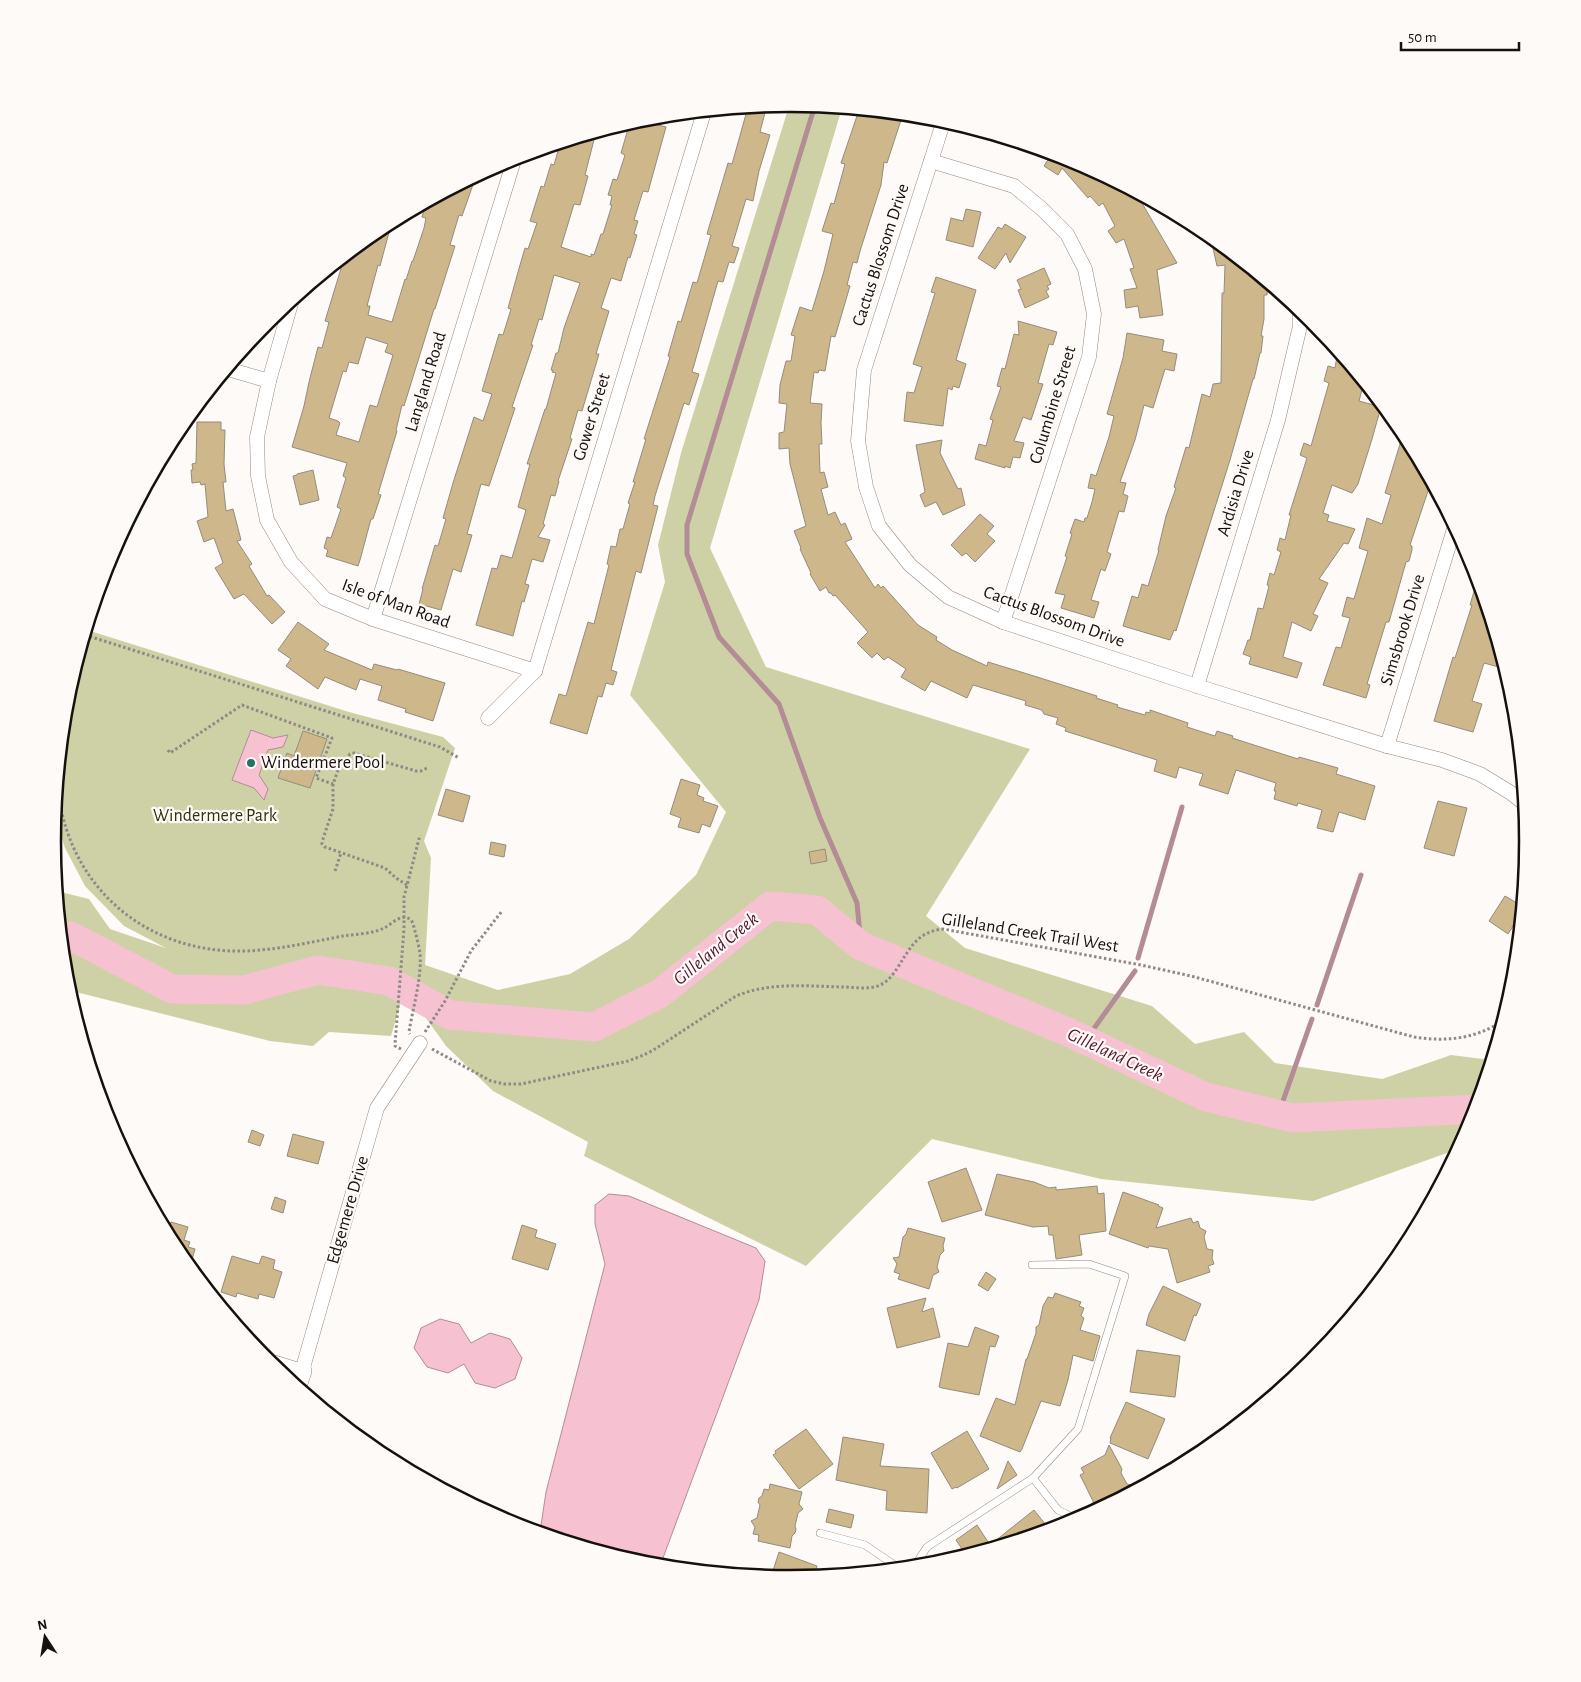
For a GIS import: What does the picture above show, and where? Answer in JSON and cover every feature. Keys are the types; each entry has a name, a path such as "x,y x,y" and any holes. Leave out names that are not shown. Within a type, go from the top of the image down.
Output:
{"street":[{"name":"Gower Street","path":"488,718 534,671 702,117"},
{"name":"Cactus Blossom Drive","path":"942,128 864,370 858,441 866,487 879,526 910,565 948,597 1003,622 1387,746 1442,760 1480,774 1518,799"},
{"name":"Columbine Street","path":"932,160 1014,186 1042,209 1067,234 1085,269 1094,314 1089,357 1003,622"},
{"name":"Langland Road","path":"373,619 512,167"},
{"name":"Isle of Man Road","path":"288,313 268,381 257,436 258,476 267,520 290,562 325,599 373,619 534,671"},
{"name":"Ardisia Drive","path":"1197,686 1278,420 1300,320"},
{"path":"233,371 268,381"},
{"name":"Simsbrook Drive","path":"1387,746 1452,535"},
{"name":"Edgemere Drive","path":"300,1379 377,1108 420,1043"}],"lane":[{"path":"920,1558 927,1547 1032,1478 1078,1429 1125,1276 1089,1264 1032,1265"},
{"path":"1032,1478 1058,1510 1069,1515"},
{"path":"820,1533 865,1545 892,1563"}],"path":[{"path":"91,637 440,747 459,758"},
{"path":"168,750 170,753 242,705 332,738 316,778 333,784"},
{"path":"407,885 385,868 341,853 322,844 333,809 333,784 339,768 350,754 354,753 421,772 429,767"},
{"path":"62,816 75,851 87,873 121,910 144,928 168,939 194,947 219,951 247,951 379,930 402,917 412,922 420,951 417,985 409,1032 420,1043"},
{"path":"395,1044 405,918 404,897 420,835"},
{"path":"335,871 341,853"},
{"path":"434,1018 471,951 502,911"},
{"name":"Gilleland Creek Trail West","path":"420,1043 491,1081 504,1084 521,1084 628,1061 652,1051 736,996 750,990 782,985 864,988 880,986 890,978 919,937 930,930 943,929 1158,968 1414,1037 1434,1040 1454,1039 1476,1035 1496,1024"}],"green space":[{"name":"Windermere Park","path":"787,112 840,113 710,548 766,667 1030,749 926,916 965,948 1152,1006 1195,1044 1244,1032 1275,1063 1382,1079 1451,1055 1486,1059 1450,1152 1313,1201 1101,1179 932,1139 806,1266 584,1156 588,1142 493,1091 446,1046 426,1018 422,992 406,985 391,1036 329,1032 313,1046 270,1041 77,992 67,936 63,893 89,899 110,929 166,948 124,926 85,886 65,848 61,836 67,746 75,699 92,632 349,712 443,737 455,748 424,841 431,858 425,965 498,990 570,974 629,939 696,875 726,812 630,695 665,582 658,545 681,453"}],"shaded area":[{"name":"Windermere Pool","path":"251,730 273,738 288,735 283,747 268,750 259,775 268,789 264,800 254,788 232,780"},
{"path":"609,1194 629,1196 756,1248 765,1261 759,1300 663,1559 602,1545 541,1526 546,1492 605,1264 595,1224 595,1205"},
{"path":"440,1319 459,1324 471,1343 490,1333 510,1339 522,1358 515,1379 495,1388 475,1383 464,1364 448,1373 427,1367 414,1348 421,1328"}],"building":[{"path":"746,113 765,113 760,132 770,135 759,171 753,201 746,199 732,246 739,248 734,263 729,262 723,282 718,281 692,372 699,374 689,405 684,403 655,496 653,505 658,506 641,573 636,571 611,670 617,672 613,685 606,683 602,697 598,696 587,734 550,723 559,694 566,696 588,622 594,624 609,565 607,564 611,546 616,547 620,529 623,529 630,504 628,503 635,482 633,482 646,439 644,439 670,357 668,356 678,321 681,322 693,282 697,283 711,235 707,234 728,163 732,164"},
{"path":"857,115 901,121 887,163 884,162 881,185 857,263 853,262 847,285 850,286 835,337 831,336 825,371 819,370 818,373 814,372 810,403 822,404 822,444 819,444 820,473 824,472 828,487 821,489 828,515 835,512 841,525 845,523 852,539 845,542 875,588 878,584 881,588 883,586 918,625 937,637 936,640 952,650 987,666 988,662 1097,696 1096,698 1118,705 1117,707 1145,715 1146,712 1150,713 1150,710 1188,723 1187,727 1215,736 1217,731 1233,736 1232,738 1298,759 1299,757 1338,768 1336,774 1375,786 1365,820 1339,812 1333,832 1317,828 1322,810 1298,803 1297,806 1274,799 1276,783 1236,770 1228,794 1199,785 1203,774 1179,767 1176,778 1154,771 1157,760 1065,731 1066,728 1056,724 1058,718 1044,714 1042,710 1025,705 1026,701 973,685 967,698 931,681 925,691 901,677 906,669 888,657 884,660 877,653 872,658 857,643 868,632 835,595 833,596 829,593 826,587 820,591 810,574 794,531 806,526 790,464 789,448 779,449 779,433 784,432 787,404 779,403 780,385 786,361 791,361 795,336 791,335 800,307 812,311 824,271 833,234 822,231 831,203 834,204 845,164 841,163"},
{"path":"657,125 666,127 648,192 643,191 634,220 638,221 634,234 637,235 630,258 628,257 621,281 611,278 601,308 609,311 596,354 599,354 582,411 578,410 570,438 572,439 555,496 551,495 543,524 545,525 538,537 550,540 543,562 532,559 525,584 529,585 524,602 522,601 513,636 476,625 492,568 497,569 501,555 512,558 526,510 518,507 530,464 527,464 556,373 551,370 580,283 554,275 542,320 539,319 531,345 533,345 512,407 515,408 489,486 481,484 467,534 472,535 461,572 453,569 441,610 419,604 422,589 435,545 438,546 446,519 443,518 474,417 483,421 492,394 482,391 499,334 503,335 511,309 508,308 525,248 528,249 537,223 530,221 541,186 544,187 551,164 554,165 558,149 594,139 585,175 588,176 580,205 574,204 561,247 591,257 591,254 594,255 601,234 603,234 612,205 610,205 612,196 608,195 613,179 617,180 625,155 621,153 627,131"},
{"path":"1049,159 1070,167 1141,202 1177,263 1157,270 1163,315 1140,318 1138,306 1126,308 1124,290 1137,288 1130,269 1134,268 1124,239 1116,243 1108,231 1115,226 1103,203 1099,206 1090,196 1088,198 1062,168 1058,175 1044,166"},
{"path":"473,185 462,216 459,215 450,245 455,246 404,406 402,405 397,431 378,494 381,495 373,519 371,519 358,566 326,556 328,550 324,548 327,537 331,538 341,509 337,507 346,478 343,476 347,463 292,447 318,347 322,348 329,322 325,321 342,267 389,233 367,306 370,306 368,315 392,322 405,279 424,228 426,218 422,217 426,209","holes":["366,337 388,344 385,352 393,355 377,407 370,405 359,442 336,435 340,423 329,418 343,371 346,372 349,362 358,364"]},
{"path":"966,209 981,212 973,247 946,240 951,218 963,221"},
{"path":"1005,224 1026,237 1010,263 1006,253 995,269 978,258 998,227 1002,229"},
{"path":"1213,247 1267,290 1267,295 1264,295 1261,353 1230,460 1176,631 1174,630 1170,640 1123,626 1132,596 1138,598 1142,584 1148,586 1159,550 1166,516 1176,488 1174,487 1186,447 1189,448 1202,394 1210,397 1213,384 1221,383 1222,293 1224,293 1225,265 1217,266"},
{"path":"1044,268 1051,284 1047,286 1049,289 1046,291 1049,297 1025,308 1018,290 1021,289 1017,280"},
{"path":"936,277 976,290 956,360 966,364 959,388 953,386 952,390 948,388 943,426 904,421 907,392 914,393 922,367 913,364 935,293 931,292"},
{"path":"1018,321 1057,332 1053,345 1049,344 1038,383 1043,384 1031,420 1023,417 1014,441 1024,443 1020,458 1013,457 1010,468 1005,466 1005,468 975,459 979,444 986,446 993,420 990,419 1001,387 997,386 1002,368 1005,369 1014,334 1019,335"},
{"path":"1127,333 1164,340 1162,351 1177,354 1174,371 1165,369 1153,408 1144,405 1135,440 1120,482 1126,483 1123,494 1128,496 1124,512 1119,511 1107,552 1111,554 1105,571 1101,569 1091,600 1099,602 1094,618 1061,608 1065,595 1055,593 1067,557 1065,556 1075,519 1084,522 1092,502 1095,489 1088,488 1091,474 1096,476 1109,437 1114,416 1107,414 1123,358"},
{"path":"1337,358 1362,389 1359,401 1375,405 1380,412 1358,484 1352,493 1332,485 1323,513 1329,515 1327,521 1355,529 1348,544 1344,543 1319,579 1328,583 1313,614 1318,616 1311,631 1292,622 1283,657 1302,663 1297,678 1249,664 1251,657 1243,654 1248,640 1250,640 1258,608 1263,609 1270,573 1274,575 1281,552 1277,550 1280,538 1285,540 1291,515 1289,515 1307,458 1300,455 1304,443 1311,446 1329,383 1324,381 1328,366 1335,368"},
{"path":"197,422 221,422 221,430 225,430 224,464 226,482 223,482 226,511 233,509 241,540 237,541 252,564 249,566 267,596 269,595 285,612 272,624 244,594 234,599 215,568 223,563 214,538 204,542 197,521 208,517 205,484 201,485 200,482 192,483 191,470 193,470 192,464 196,463"},
{"path":"942,440 940,453 958,489 961,488 965,505 943,515 936,502 925,507 920,495 925,492 916,445"},
{"path":"1401,442 1429,488 1410,545 1412,550 1409,561 1406,562 1389,622 1386,622 1367,684 1370,685 1366,698 1323,685 1336,647 1341,648 1350,618 1342,616 1347,597 1354,599 1368,551 1359,548 1367,518 1382,524 1391,495 1385,493"},
{"path":"313,470 319,500 300,505 293,476"},
{"path":"980,514 994,526 987,534 995,541 975,562 966,553 962,556 951,545"},
{"path":"1475,590 1498,667 1484,663 1472,701 1482,704 1473,732 1434,721 1453,657 1455,658 1472,605 1470,605"},
{"path":"298,622 329,644 324,650 372,670 374,664 445,683 433,721 405,712 406,709 378,700 382,686 360,679 356,690 325,677 318,689 286,666 291,659 278,650"},
{"path":"303,731 327,739 310,788 278,778 287,753 294,756"},
{"path":"681,779 700,785 697,795 704,798 703,801 718,806 710,827 702,824 699,833 678,827 681,818 670,814"},
{"path":"446,789 470,796 463,822 438,815"},
{"path":"1438,801 1467,808 1454,856 1424,848"},
{"path":"491,842 506,845 504,857 489,854"},
{"path":"825,849 827,861 811,864 809,852"},
{"path":"1505,896 1517,903 1515,922 1508,934 1489,921"},
{"path":"252,1130 264,1135 260,1146 248,1142"},
{"path":"293,1134 324,1142 318,1164 287,1156"},
{"path":"966,1168 982,1210 942,1222 928,1182"},
{"path":"997,1174 1034,1182 1049,1188 1056,1187 1056,1190 1097,1186 1098,1194 1104,1193 1106,1231 1079,1235 1082,1255 1056,1259 1053,1235 1049,1235 1048,1226 1033,1227 985,1215"},
{"path":"1123,1192 1163,1208 1156,1228 1191,1218 1193,1223 1198,1221 1200,1228 1206,1231 1204,1237 1207,1249 1213,1250 1212,1258 1214,1264 1208,1266 1210,1272 1177,1283 1168,1249 1149,1246 1148,1248 1109,1234"},
{"path":"275,1197 286,1201 283,1213 271,1209"},
{"path":"171,1222 188,1227 184,1240 190,1242 188,1247 195,1249 193,1258 184,1246 170,1224"},
{"path":"522,1225 537,1230 535,1237 556,1244 548,1270 512,1259"},
{"path":"908,1228 945,1238 944,1251 940,1255 937,1267 939,1272 933,1275 929,1289 898,1279 900,1274 894,1272 897,1264 893,1258 899,1257 903,1237"},
{"path":"232,1256 259,1264 262,1256 275,1260 273,1269 282,1272 274,1298 259,1294 258,1299 237,1293 236,1297 221,1292"},
{"path":"986,1272 996,1279 988,1291 978,1285"},
{"path":"1163,1286 1201,1304 1196,1316 1194,1315 1185,1341 1146,1325 1149,1314"},
{"path":"1055,1293 1081,1302 1079,1306 1084,1308 1081,1316 1084,1318 1080,1330 1100,1336 1093,1361 1073,1355 1060,1406 1041,1401 1020,1452 980,1436 996,1398 1015,1405 1026,1359 1036,1333 1036,1327 1039,1325 1043,1306 1048,1297 1053,1298"},
{"path":"926,1298 922,1312 933,1308 940,1337 897,1348 887,1308"},
{"path":"975,1327 999,1336 995,1347 990,1346 979,1395 939,1387 948,1343 968,1347"},
{"path":"1137,1350 1180,1356 1175,1397 1130,1392"},
{"path":"1126,1402 1165,1419 1148,1459 1110,1443 1110,1438"},
{"path":"806,1429 833,1464 799,1489 773,1455 776,1453 775,1451"},
{"path":"967,1431 989,1469 952,1489 931,1453"},
{"path":"843,1437 884,1444 880,1466 929,1469 927,1513 886,1510 887,1491 836,1480"},
{"path":"1109,1445 1122,1469 1121,1473 1127,1484 1131,1485 1093,1504 1080,1475 1084,1473 1081,1468 1105,1455"},
{"path":"1008,1461 1017,1475 997,1489"},
{"path":"770,1484 802,1492 799,1504 803,1509 798,1513 796,1529 792,1536 790,1548 758,1541 759,1535 753,1534 755,1527 751,1521 757,1518 760,1505 758,1502 759,1498 762,1496 764,1489 769,1490"},
{"path":"829,1509 854,1515 851,1528 826,1522"},
{"path":"1034,1510 1045,1524 1025,1532 996,1540"},
{"path":"977,1525 988,1542 962,1549 956,1540"},
{"path":"779,1552 817,1566 816,1569 773,1570"}],"waterway":[{"path":"813,112 687,525 687,554 719,637 779,704 820,818 857,903 861,946"},
{"path":"1138,958 1182,807"},
{"path":"1317,1005 1361,875"},
{"name":"Gilleland Creek","path":"67,936 71,936 172,989 244,990 318,970 389,981 450,1015 594,1027 659,994 770,906 817,910 861,946 1068,1032 1206,1097 1293,1118 1468,1109"},
{"path":"1085,1041 1135,971"},
{"path":"1278,1115 1312,1019"}],"place":[{"name":"Windermere Pool","path":"251,763"}]}
